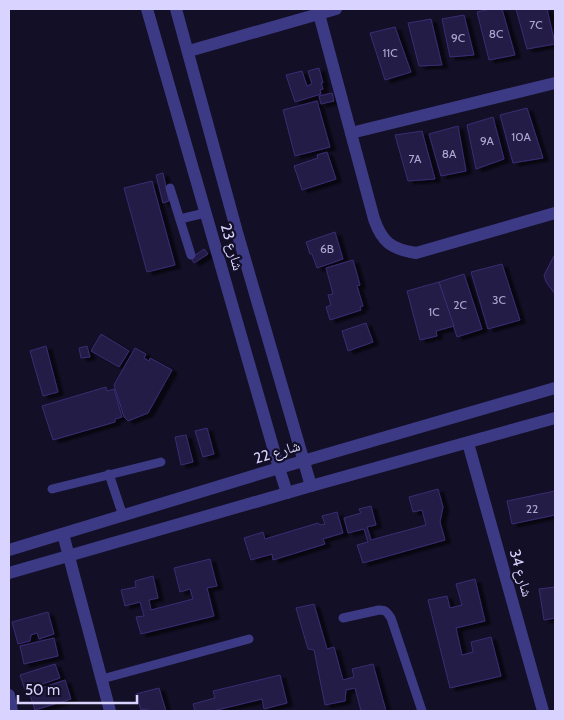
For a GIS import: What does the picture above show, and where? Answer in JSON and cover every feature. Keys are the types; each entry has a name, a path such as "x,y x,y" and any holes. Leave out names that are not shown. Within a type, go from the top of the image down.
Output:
{"street":[{"name":"شارع 23","path":"147,9 287,493"},
{"name":"شارع 23","path":"176,9 237,232 311,486"},
{"path":"189,51 336,9"},
{"path":"319,14 374,218 379,232 389,244 402,251 416,252 555,213"},
{"path":"351,133 555,83"},
{"name":"شارع 22","path":"9,550 279,468 555,388"},
{"path":"9,573 555,418"},
{"name":"شارع 34","path":"468,443 543,711"},
{"path":"62,534 110,711"},
{"path":"9,696 12,711"}],"lane":[{"path":"170,188 191,255"},
{"path":"180,218 205,213"},
{"path":"52,489 161,462"},
{"path":"109,474 123,516"},
{"path":"342,618 379,610 388,612 422,711"},
{"path":"102,679 249,639"}],"building":[{"path":"502,9 515,55 489,60 477,12"},
{"path":"516,9 547,9 555,44 527,49"},
{"path":"464,15 474,55 450,57 442,19"},
{"path":"431,19 442,65 419,66 408,23"},
{"path":"395,27 411,72 385,80 370,33"},
{"path":"319,68 323,83 321,83 323,89 320,90 321,94 295,102 286,75 302,71 307,86 312,84 308,71"},
{"path":"332,93 334,101 321,104 319,96"},
{"path":"317,101 330,147 295,156 283,110"},
{"path":"527,108 543,158 513,163 500,115"},
{"path":"493,117 504,159 476,169 467,125"},
{"path":"458,126 466,171 441,176 429,134"},
{"path":"422,131 435,179 408,181 395,135"},
{"path":"327,152 336,179 302,190 294,166 318,158 317,155"},
{"path":"163,173 169,201 163,203 156,175"},
{"path":"152,181 175,265 147,272 124,188"},
{"path":"335,232 343,259 317,268 306,242"},
{"path":"204,249 208,254 194,263 191,258"},
{"path":"554,256 555,294 546,282 544,275"},
{"path":"353,260 360,285 357,286 363,306 360,307 361,310 330,320 326,307 331,305 328,295 333,294 326,268"},
{"path":"502,264 520,320 488,329 471,272"},
{"path":"464,274 482,329 457,337 439,282"},
{"path":"439,282 454,326 436,331 437,336 420,340 407,291"},
{"path":"366,323 373,342 348,351 342,331"},
{"path":"101,334 129,351 119,367 91,351"},
{"path":"46,346 58,392 43,396 30,351"},
{"path":"87,346 90,357 81,358 79,348"},
{"path":"135,348 146,354 144,358 149,361 150,358 172,370 148,413 128,421 124,417 114,385"},
{"path":"106,387 107,391 114,389 122,417 115,419 115,422 53,440 42,406"},
{"path":"207,428 214,454 203,457 195,431"},
{"path":"186,435 193,462 181,465 175,437"},
{"path":"438,489 443,507 440,522 445,540 363,563 357,545 368,542 364,529 348,533 344,518 361,513 359,509 371,506 376,525 367,527 371,540 426,525 422,510 413,512 409,497"},
{"path":"555,491 555,515 512,524 507,501"},
{"path":"337,512 343,533 323,539 325,544 273,560 272,554 251,560 244,538 263,532 265,539 318,523 320,525 325,524 322,516"},
{"path":"210,559 217,586 207,588 214,616 141,634 136,617 144,616 140,602 125,606 121,590 136,587 135,581 153,576 158,598 149,600 151,610 193,599 190,589 180,592 174,568"},
{"path":"475,579 485,621 456,628 462,655 473,652 471,642 491,637 501,676 450,688 428,600 447,596 450,608 462,605 456,584"},
{"path":"555,587 555,618 544,620 539,589"},
{"path":"314,604 327,649 334,647 343,680 354,677 352,669 373,664 386,711 361,711 355,688 346,690 345,701 325,705 314,650 308,649 296,608"},
{"path":"48,612 54,634 39,639 37,633 31,635 30,641 18,644 12,622"},
{"path":"54,638 58,656 24,664 20,646"},
{"path":"55,664 60,678 25,690 20,675"},
{"path":"280,675 287,703 264,709 262,699 213,711 195,711 193,704 215,698 213,691"},
{"path":"65,680 71,699 35,710 29,692"},
{"path":"159,688 166,711 141,710 136,694"}]}
